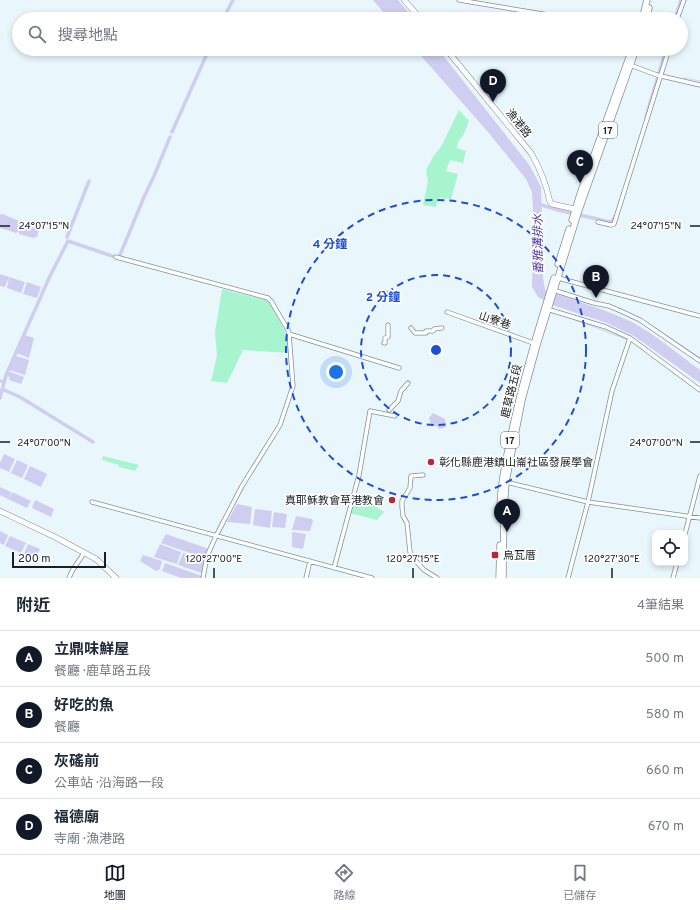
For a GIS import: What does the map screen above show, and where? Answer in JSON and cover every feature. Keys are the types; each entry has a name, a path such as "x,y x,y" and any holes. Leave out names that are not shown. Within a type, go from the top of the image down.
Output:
{"main road":[{"path":"644,12 647,0"},
{"path":"648,12 651,0"},
{"name":"17","path":"629,65 631,56"},
{"name":"17","path":"552,291 558,278 577,210 633,56"},
{"name":"17","path":"547,307 575,217"},
{"name":"鹿草路五段","path":"499,578 500,500 503,473 521,388 547,307"},
{"name":"鹿草路五段","path":"503,578 506,482 519,413 535,344"}],"street":[{"path":"404,0 415,12"},
{"path":"460,0 531,12"},
{"path":"680,12 684,0"},
{"name":"漁港路","path":"452,56 531,153 544,177 550,202 552,204 577,210"},
{"path":"598,222 611,225 614,224 667,56"},
{"path":"629,65 661,76 700,85"},
{"path":"116,257 268,298 274,305 290,334 293,386 280,425 242,486 216,536 207,556 203,578"},
{"path":"558,278 700,316"},
{"path":"552,291 609,306 640,320 700,361"},
{"path":"547,307 606,327 630,338 700,390"},
{"name":"山寮巷","path":"447,312 535,344"},
{"path":"384,343 386,343 386,338 388,336 388,325"},
{"path":"410,328 415,333 426,333 426,331 433,331 434,329 442,328"},
{"path":"290,334 399,368"},
{"path":"568,578 588,502 612,391 630,338"},
{"path":"390,410 398,401 401,391 408,383"},
{"path":"334,568 359,475 370,411 395,416"},
{"path":"423,475 411,476 410,488 402,501 403,516 407,523 410,552 424,570 437,578"},
{"path":"686,530 700,476"},
{"path":"506,482 588,502 700,518"},
{"path":"92,502 372,578"},
{"path":"0,512 50,535 96,559 116,578"},
{"path":"69,578 84,553"},
{"path":"306,578 310,561"},
{"path":"673,578 676,566"}],"green space":[{"path":"459,110 469,121 464,134 458,142 457,148 466,151 463,163 450,160 446,171 458,174 451,199 439,198 436,207 423,205 428,181 426,170 434,155 441,147"},
{"path":"222,289 269,301 285,331 290,353 243,350 227,383 211,381 217,356 215,332"},
{"path":"103,456 139,465 135,471 119,467 119,465 102,460"},
{"path":"354,496 363,498 384,512 377,520 349,513"}],"water":[{"path":"373,0 398,0 408,12 383,12"},
{"name":"番雅溝排水","path":"421,56 444,56 530,166 541,187 542,271 545,290 611,313 641,327 700,370 700,383 634,336 607,323 555,306 538,297 532,287 534,231 532,192 526,179 488,132"},
{"path":"2,214 22,222 20,229 23,223 39,230 37,237 34,238 19,234 19,231 16,233 0,228 0,215"},
{"path":"0,274 9,277 5,287 0,286"},
{"path":"9,277 25,282 21,293 7,288"},
{"path":"27,282 41,287 37,298 23,294"},
{"path":"25,335 34,338 29,358 16,353"},
{"path":"16,356 29,360 25,375 9,370"},
{"path":"8,371 24,377 21,384 9,380 10,377 6,376"},
{"path":"433,413 445,419 446,427 439,429 437,426 431,426 429,418"},
{"path":"4,454 15,459 9,472 0,468 0,463"},
{"path":"17,460 28,465 22,478 11,473"},
{"path":"30,466 47,474 41,487 24,479"},
{"path":"0,487 11,492 8,499 0,495"},
{"path":"12,492 31,501 27,508 8,499"},
{"path":"35,500 54,509 51,517 32,508"},
{"path":"237,504 252,507 250,524 227,522"},
{"path":"255,509 272,511 270,528 253,525"},
{"path":"274,512 287,514 285,528 272,527"},
{"path":"296,516 312,519 313,521 310,531 292,530"},
{"path":"0,531 8,535 4,545 0,543"},
{"path":"292,532 306,534 303,549 292,547"},
{"path":"166,534 209,549 207,559 161,543"},
{"path":"10,536 26,543 21,553 5,546"},
{"path":"28,544 40,549 35,559 24,554"},
{"path":"160,544 181,552 177,564 154,557"},
{"path":"183,553 203,559 205,562 202,573 178,565"},
{"path":"143,555 162,561 160,569 156,571 140,561"},
{"path":"165,563 202,576 202,578 181,578 162,571"}],"waterway":[{"path":"227,12 233,0"},
{"path":"677,12 681,0"},
{"path":"172,132 206,56"},
{"path":"646,117 664,56"},
{"path":"684,78 700,81"},
{"path":"120,255 170,137"},
{"path":"67,237 89,181"},
{"path":"538,204 610,222 615,216"},
{"path":"0,398 6,375 50,276 68,241 115,257"},
{"path":"575,320 628,340"},
{"path":"648,323 700,358"},
{"path":"2,389 20,397 93,442"}],"place":[{"name":"福德廟","path":"493,102"},
{"name":"灰磘前","path":"580,183"},
{"name":"好吃的魚","path":"596,298"},
{"name":"彰化縣鹿港鎮山崙社區發展學會","path":"431,462"},
{"name":"真耶穌教會草港教會","path":"392,500"},
{"name":"立鼎味鮮屋","path":"507,532"},
{"name":"烏瓦厝","path":"495,555"}]}
